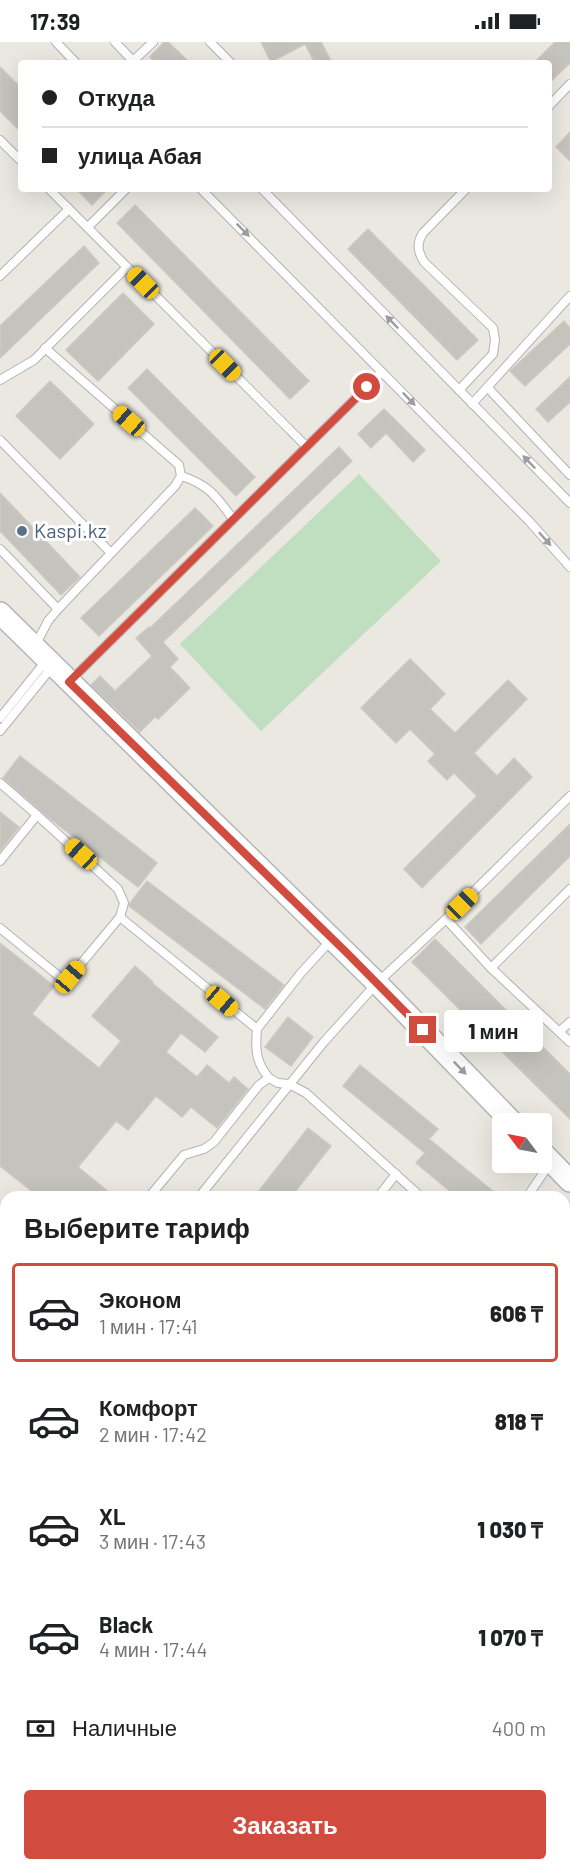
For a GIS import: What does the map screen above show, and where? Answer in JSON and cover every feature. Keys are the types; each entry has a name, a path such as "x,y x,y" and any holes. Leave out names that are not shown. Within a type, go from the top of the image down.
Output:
{"street":[{"path":"0,613 377,983 503,1113"},
{"path":"552,1163 570,1181"}],"lane":[{"path":"56,42 73,60"},
{"path":"115,42 132,60"},
{"path":"136,60 153,42"},
{"path":"210,42 228,60"},
{"path":"552,103 570,85"},
{"path":"0,140 18,158"},
{"path":"52,192 306,446"},
{"path":"88,227 123,192"},
{"path":"204,192 528,521 570,567"},
{"path":"265,192 570,503"},
{"path":"459,390 493,354 495,340 493,328 424,262 418,248 418,241 463,192"},
{"path":"0,276 69,209"},
{"path":"0,380 34,360 127,267"},
{"path":"472,404 570,296"},
{"path":"45,348 179,465 182,476"},
{"path":"69,682 382,372"},
{"path":"488,388 570,475"},
{"path":"0,440 111,553"},
{"path":"182,476 202,483 233,519"},
{"path":"0,731 44,658 48,621 182,476"},
{"path":"0,549 58,609"},
{"path":"0,718 44,658"},
{"path":"0,783 118,889 124,903 120,917 70,977 60,977 0,928"},
{"path":"204,1191 289,1084 377,983 446,919 570,796"},
{"path":"0,861 37,815"},
{"path":"491,968 570,889"},
{"path":"120,917 257,1029"},
{"path":"446,919 491,968 570,1042"},
{"path":"332,939 301,973 257,1029 255,1049 260,1067 269,1078 278,1083 289,1084 306,1093 414,1191"},
{"path":"560,1031 570,1022"},
{"path":"154,1191 184,1155 204,1149 214,1142 259,1085 269,1078"},
{"path":"530,1191 538,1173"},
{"path":"383,1191 396,1174"}],"green space":[{"path":"359,474 441,561 261,731 180,644"}],"building":[{"path":"164,42 168,42 187,60 153,60 150,57"},
{"path":"261,42 321,42 330,60 313,60 305,44 275,60 270,60"},
{"path":"555,42 570,42 570,63 552,80 552,60 537,60"},
{"path":"0,67 18,85 18,129 0,111"},
{"path":"570,132 570,161 556,147"},
{"path":"79,192 105,192 92,205"},
{"path":"135,205 309,381 290,399 117,223"},
{"path":"368,229 478,340 457,360 348,249"},
{"path":"84,246 99,263 0,358 0,326"},
{"path":"123,293 154,324 98,381 66,350"},
{"path":"564,321 570,328 570,344 525,386 510,371"},
{"path":"147,369 255,477 236,496 128,388"},
{"path":"570,377 570,402 548,422 536,409"},
{"path":"50,381 94,424 60,459 16,416"},
{"path":"384,409 425,450 413,462 386,433 371,448 358,434"},
{"path":"339,447 352,461 163,642 178,659 170,667 190,688 158,719 155,717 140,732 91,685 100,676 115,691 152,656 136,638 150,628"},
{"path":"0,493 80,577 61,595 0,531"},
{"path":"195,508 213,526 99,636 81,618"},
{"path":"410,659 445,694 430,709 455,733 508,680 527,699 474,753 497,776 514,758 532,777 422,888 404,869 477,796 454,773 447,780 428,761 435,754 410,729 396,743 361,708"},
{"path":"20,756 157,863 138,887 48,817 3,778"},
{"path":"0,812 19,827 0,851"},
{"path":"570,824 570,856 481,944 465,927"},
{"path":"147,881 284,985 265,1009 129,906"},
{"path":"435,939 570,1074 570,1119 412,962"},
{"path":"0,943 54,986 32,1014 99,1068 121,1041 92,1016 135,966 152,983 218,1037 205,1052 181,1033 166,1052 197,1077 207,1065 229,1083 234,1077 248,1089 217,1128 191,1107 182,1117 156,1096 128,1130 116,1121 78,1167 108,1191 31,1191 0,1166"},
{"path":"288,1017 313,1037 291,1066 265,1047"},
{"path":"360,1065 438,1129 429,1139 493,1191 450,1191 416,1163 425,1153 343,1086"},
{"path":"308,1128 331,1146 296,1191 259,1191"}],"place":[{"name":"Kaspi.kz","path":"22,531"}],"route":[{"path":"367,387 69,682 423,1030"}]}
